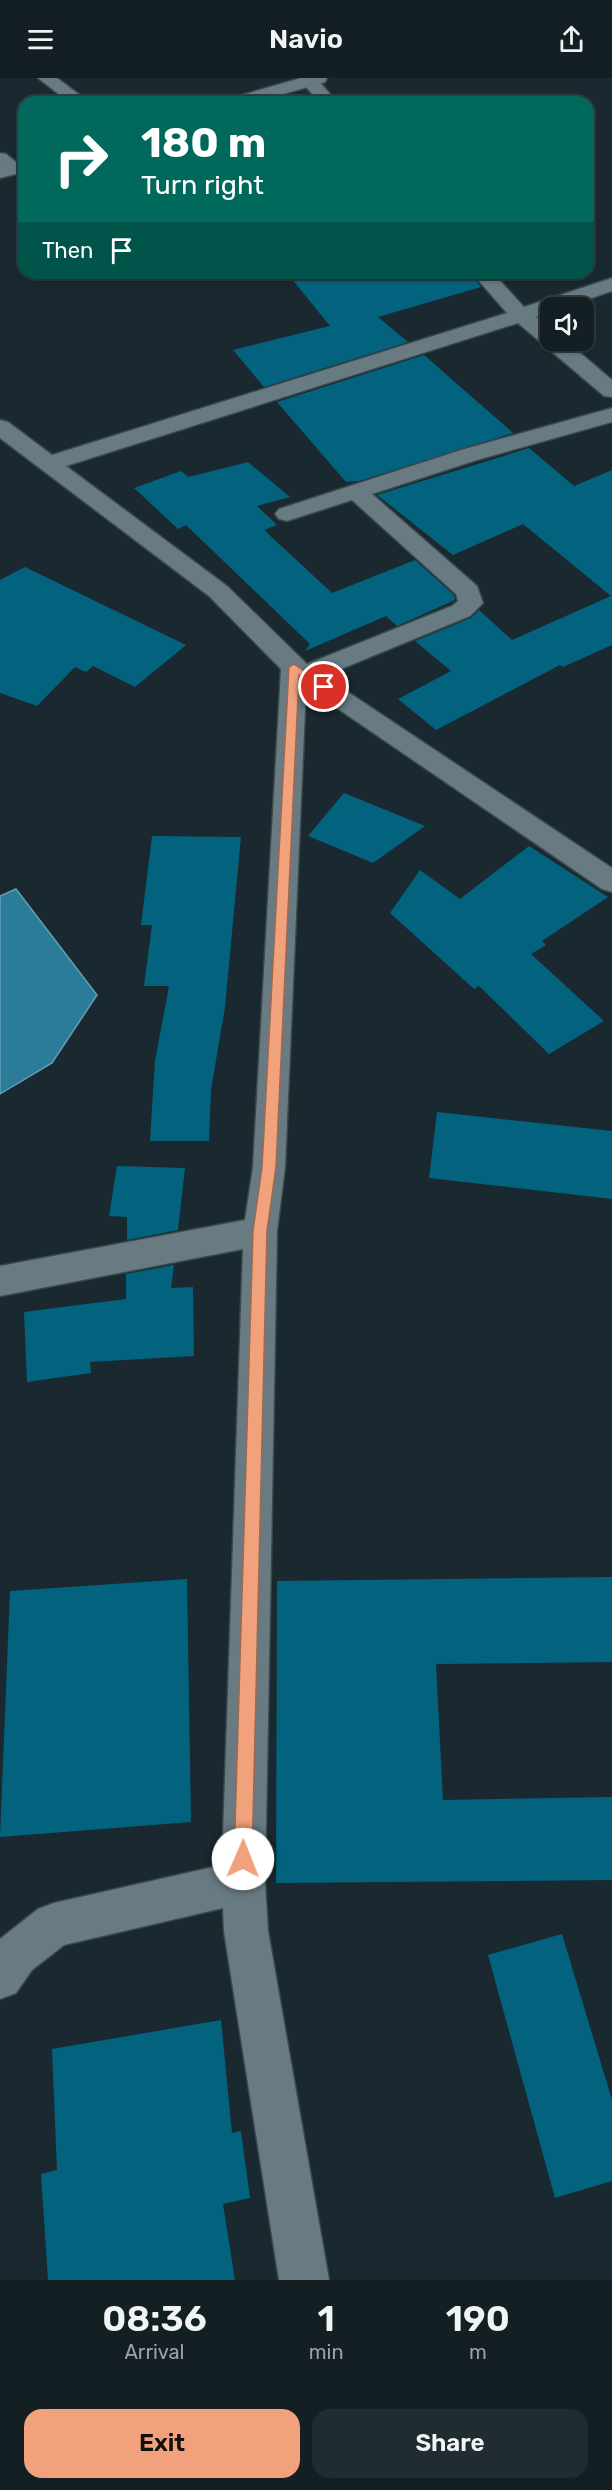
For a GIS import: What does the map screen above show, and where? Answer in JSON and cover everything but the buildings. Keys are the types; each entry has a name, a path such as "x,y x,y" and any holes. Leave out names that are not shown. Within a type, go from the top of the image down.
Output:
{"street":[{"path":"46,78 72,96"},
{"path":"259,96 314,80 324,96"},
{"path":"488,279 521,315 540,331"},
{"path":"48,464 521,315 612,284"},
{"path":"564,351 612,391"},
{"path":"287,514 469,455 612,415"},
{"path":"0,427 218,591 300,670 612,882"},
{"path":"300,670 462,611 471,603 468,591 355,491"},
{"path":"300,670 269,1167 260,1231 243,1882 246,1930 304,2280"},
{"path":"0,1281 260,1231"},
{"path":"5,1958 54,1925 243,1882"}],"water":[{"path":"16,889 97,995 52,1063 0,1094 0,896"}],"route":[{"path":"243,1859 260,1231 269,1167 294,667 324,687"}]}
